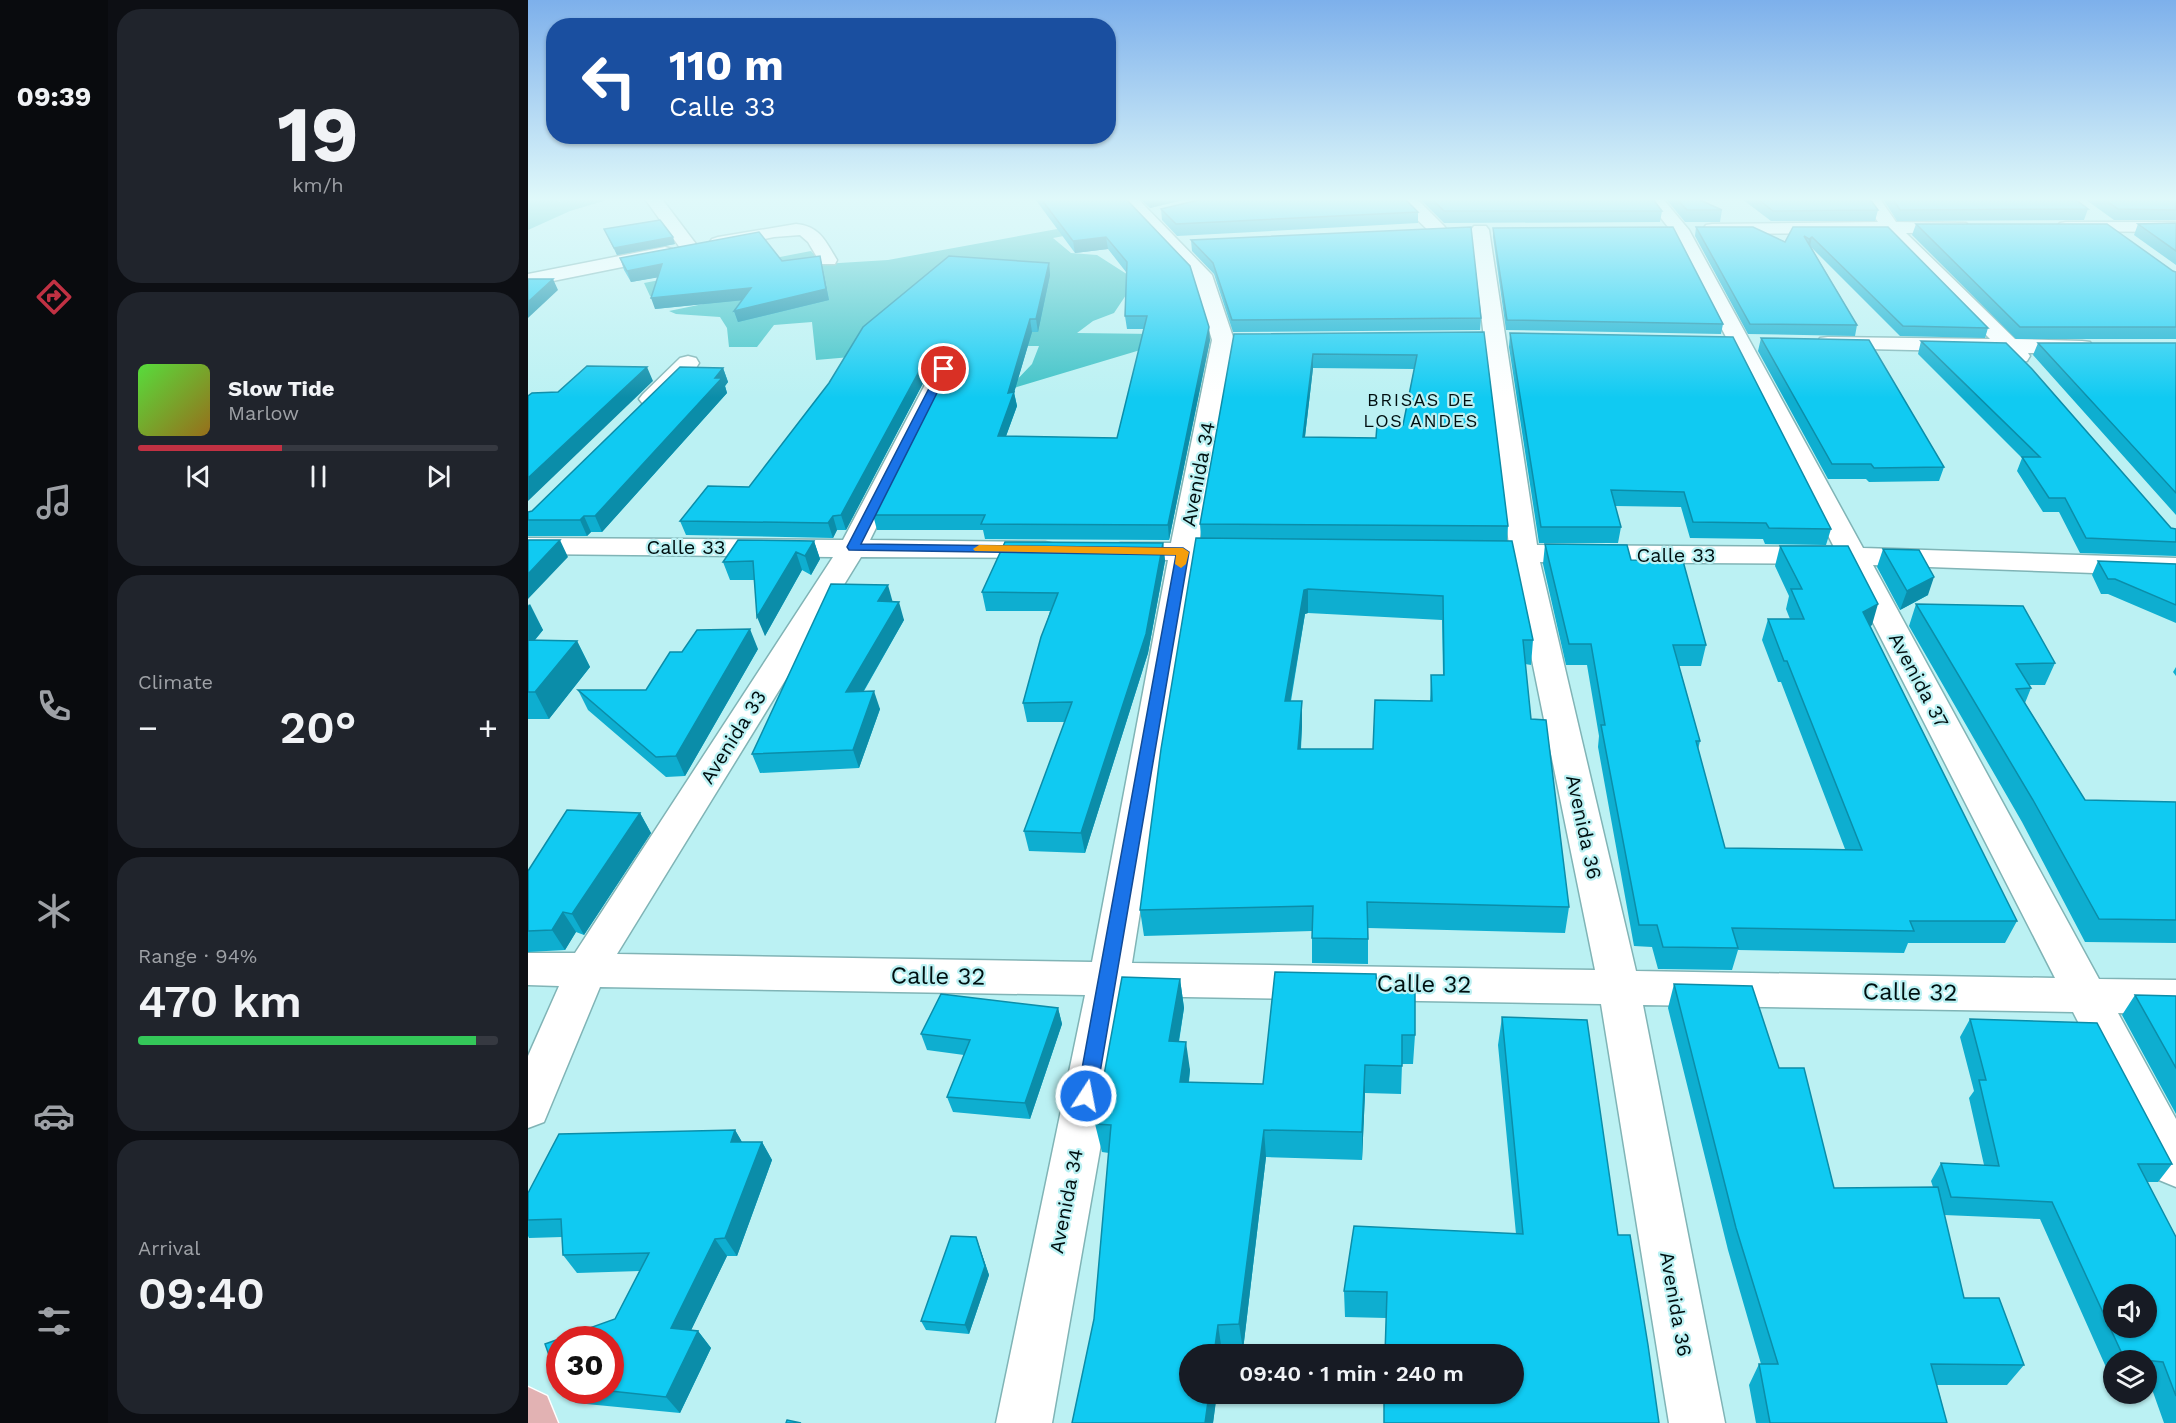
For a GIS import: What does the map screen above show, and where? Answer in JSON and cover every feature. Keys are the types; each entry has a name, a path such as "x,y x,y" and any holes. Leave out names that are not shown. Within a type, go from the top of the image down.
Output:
{"main road":[{"path":"528,1415 531,1423"}],"street":[{"path":"528,280 602,265"},
{"name":"Avenida 34","path":"1024,1423 1109,979 1183,552 1235,340 1202,275 1192,265"},
{"name":"Avenida 36","path":"1484,265 1524,554 1618,987 1697,1423"},
{"name":"Avenida 37","path":"1691,265 1740,342 2176,1165"},
{"path":"1928,265 2030,368"},
{"path":"1811,343 2105,347"},
{"path":"637,412 688,363"},
{"name":"Avenida 33","path":"528,1108 586,970 853,547 944,369"},
{"name":"Calle 33","path":"528,546 1065,550"},
{"path":"1100,550 1265,552"},
{"name":"Calle 33","path":"1441,553 1854,556 2176,567"},
{"name":"Calle 32","path":"528,969 2176,996"}],"shaded area":[{"path":"736,265 1113,265 1136,280 1114,313 1093,321 1077,333 1154,334 1147,348 1007,390 1032,364 1039,346 978,346 816,360 812,322 774,325 757,347 729,347 727,328 720,317 676,314 669,311 713,302 715,290 650,296 644,283"}],"building":[{"path":"624,265 655,265 627,271"},
{"path":"662,265 822,265 826,289 734,311 751,288 651,298"},
{"path":"938,265 1048,265 1036,319 1030,319 1008,393 1014,392 998,436 1117,438 1147,316 1125,316 1127,265 1190,266 1209,327 1168,525 981,524 985,515 873,515 954,357 951,350 942,347 933,349 928,355 841,515 833,516 828,523 680,521 708,486 749,487 829,383 863,327"},
{"path":"1214,265 1475,265 1481,318 1232,320"},
{"path":"1499,265 1693,265 1723,324 1507,320"},
{"path":"1717,265 1822,265 1857,325 1750,324"},
{"path":"1841,265 1926,265 1988,328 1903,326"},
{"path":"1958,265 2165,265 2176,272 2176,327 2020,327"},
{"path":"528,279 553,279 528,302"},
{"path":"1484,332 1508,526 1200,524 1234,334","holes":["1313,354 1417,355 1403,425 1377,425 1376,438 1303,437"]},
{"path":"1510,333 1733,337 1831,529 1769,528 1766,523 1693,522 1684,492 1611,490 1621,527 1541,527"},
{"path":"1761,338 1869,340 1944,467 1874,468 1871,464 1832,464"},
{"path":"1921,341 2006,343 2032,369 2171,528 2176,529 2176,542 2086,538 2065,498 2049,498 2022,457 2040,457"},
{"path":"2038,343 2176,343 2176,493"},
{"path":"587,366 647,367 528,478 528,396 532,393 558,392"},
{"path":"680,367 723,368 715,378 722,378 595,516 584,516 580,520 528,520 528,512 532,511"},
{"path":"1196,538 1512,541 1533,640 1523,640 1531,719 1546,720 1569,907 1367,902 1368,939 1312,938 1313,906 1140,910 1161,749","holes":["1304,590 1443,596 1444,675 1431,675 1432,701 1375,700 1373,749 1298,749 1302,701 1285,701"]},
{"path":"528,540 560,540 528,574"},
{"path":"738,540 814,541 805,556 796,552 757,617 753,561 723,562"},
{"path":"1005,542 1163,543 1146,634 1081,833 1024,831 1072,702 1023,703 1041,637 1058,593 982,592"},
{"path":"1545,544 1627,545 1631,560 1683,561 1706,645 1673,645 1700,741 1696,741 1725,848 1862,850 1768,619 1804,619 1791,589 1802,589 1780,546 1848,546 1878,604 1863,612 2017,921 1910,921 1914,931 1732,928 1738,948 1663,947 1657,925 1639,925 1601,725 1605,725 1591,644 1569,644"},
{"path":"1883,549 1919,550 1934,577 1907,591"},
{"path":"2098,561 2176,564 2176,605 2115,579 2108,579"},
{"path":"831,584 888,585 878,601 899,602 846,692 874,691 853,750 752,754"},
{"path":"1916,604 2023,606 2055,663 2016,664 2031,688 2016,689 2085,800 2176,802 2176,920 2099,919 2033,800"},
{"path":"750,629 676,756 656,757 578,690 646,690 670,652 682,652 697,630"},
{"path":"528,640 577,641 535,692 528,692"},
{"path":"567,810 640,813 572,914 563,912 552,930 528,931 528,871"},
{"path":"1275,972 1376,974 1377,989 1415,990 1415,1035 1402,1035 1402,1066 1365,1065 1362,1132 1264,1130 1239,1324 1218,1325 1215,1344 1179,1344 1179,1404 1208,1404 1205,1423 1072,1423 1094,1319 1111,1125 1095,1124 1122,977 1180,979 1169,1041 1186,1042 1180,1082 1263,1084"},
{"path":"1674,984 1752,986 1779,1068 1804,1068 1834,1188 1938,1187 1964,1298 1999,1298 2024,1365 1931,1364 1947,1423 1770,1423 1759,1364 1778,1364 1736,1228"},
{"path":"941,994 1058,1008 1025,1103 947,1097 970,1040 921,1034"},
{"path":"2135,995 2176,996 2176,1068"},
{"path":"1502,1017 1587,1020 1618,1235 1630,1235 1659,1423 1384,1423 1384,1404 1524,1404 1524,1344 1385,1344 1387,1292 1344,1291 1354,1226 1523,1234"},
{"path":"1970,1019 2097,1023 2172,1164 2138,1164 2176,1237 2176,1396 2163,1362 2157,1361 2157,1350 2120,1350 2115,1338 2157,1338 2157,1284 2103,1284 2103,1312 2052,1202 1951,1197 1941,1163 1999,1166 1979,1080 1986,1080"},
{"path":"735,1130 731,1142 762,1142 725,1238 715,1239 671,1328 698,1331 666,1397 624,1392 624,1326 595,1326 615,1319 649,1253 563,1255 561,1219 528,1220 528,1193 559,1134"},
{"path":"951,1236 976,1237 985,1266 965,1325 921,1321"}],"slow traffic":[{"path":"979,549 1183,552 1181,564"}],"district":[{"name":"BRISAS DE LOS ANDES","path":"1421,409"}],"route":[{"path":"944,369 853,547 1183,552 1109,979 1086,1096"}]}
